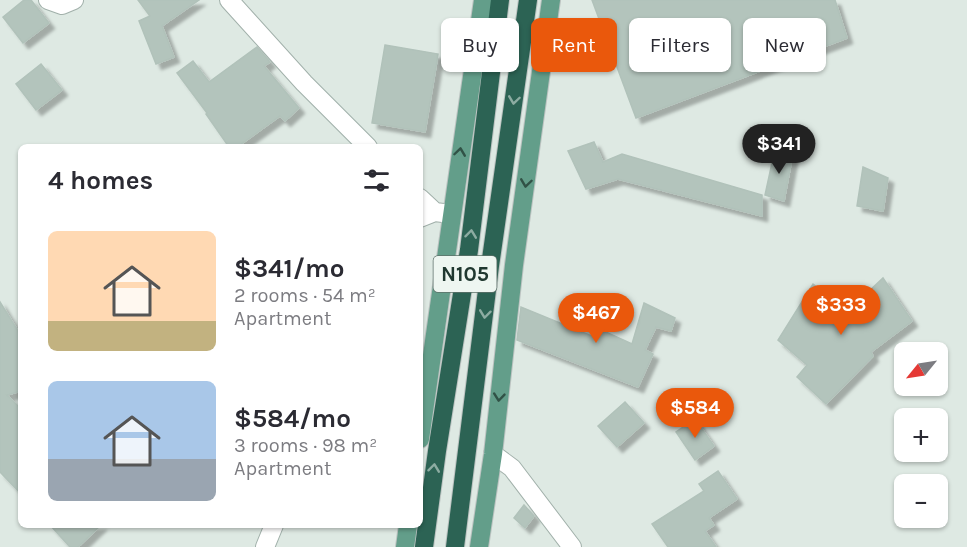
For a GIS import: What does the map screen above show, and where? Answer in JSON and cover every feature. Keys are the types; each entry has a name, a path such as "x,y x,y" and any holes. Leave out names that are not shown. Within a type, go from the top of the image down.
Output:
{"highway":[{"name":"N105","path":"424,547 436,451 469,250 500,0"},
{"name":"N105","path":"455,547 490,266 528,0"}],"main road":[{"path":"423,394 435,215 483,0"},
{"path":"478,547 493,454 514,265 551,0"},
{"path":"405,547 408,528"}],"street":[{"path":"48,0 62,5 74,0"},
{"path":"230,0 304,83 366,144"},
{"path":"423,201 435,215"},
{"path":"493,454 512,468 572,547"},
{"path":"265,547 273,528"}],"building":[{"path":"24,0 31,0 49,23 23,43 3,17"},
{"path":"138,0 199,0 162,26 174,57 156,64 139,21 150,16"},
{"path":"592,0 835,0 847,38 826,46 826,18 743,18 743,72 757,72 636,118 617,67 617,18 599,18"},
{"path":"385,45 438,54 425,132 372,123"},
{"path":"257,47 270,62 264,66 299,108 285,121 280,116 241,144 227,144 177,73 193,61 209,82"},
{"path":"41,64 62,90 36,110 16,84"},
{"path":"594,142 603,162 622,154 762,195 762,216 618,179 586,189 568,151"},
{"path":"775,149 793,153 784,201 765,195"},
{"path":"863,167 888,178 883,211 857,206"},
{"path":"883,278 912,321 871,352 873,356 826,404 797,377 807,365 778,340 813,284 848,311"},
{"path":"0,302 18,331 18,392 7,395 18,406 18,491 0,472"},
{"path":"644,303 675,318 671,331 656,327 645,350 653,354 638,387 517,340 521,307 594,337 597,328 632,344"},
{"path":"625,402 644,423 617,447 598,426"},
{"path":"695,419 714,446 695,460 676,432"},
{"path":"718,471 737,499 709,518 714,525 705,531 716,547 668,547 652,524 704,491 699,484"},
{"path":"524,505 534,516 525,528 514,518"},
{"path":"53,528 98,528 78,547 70,547"}]}
